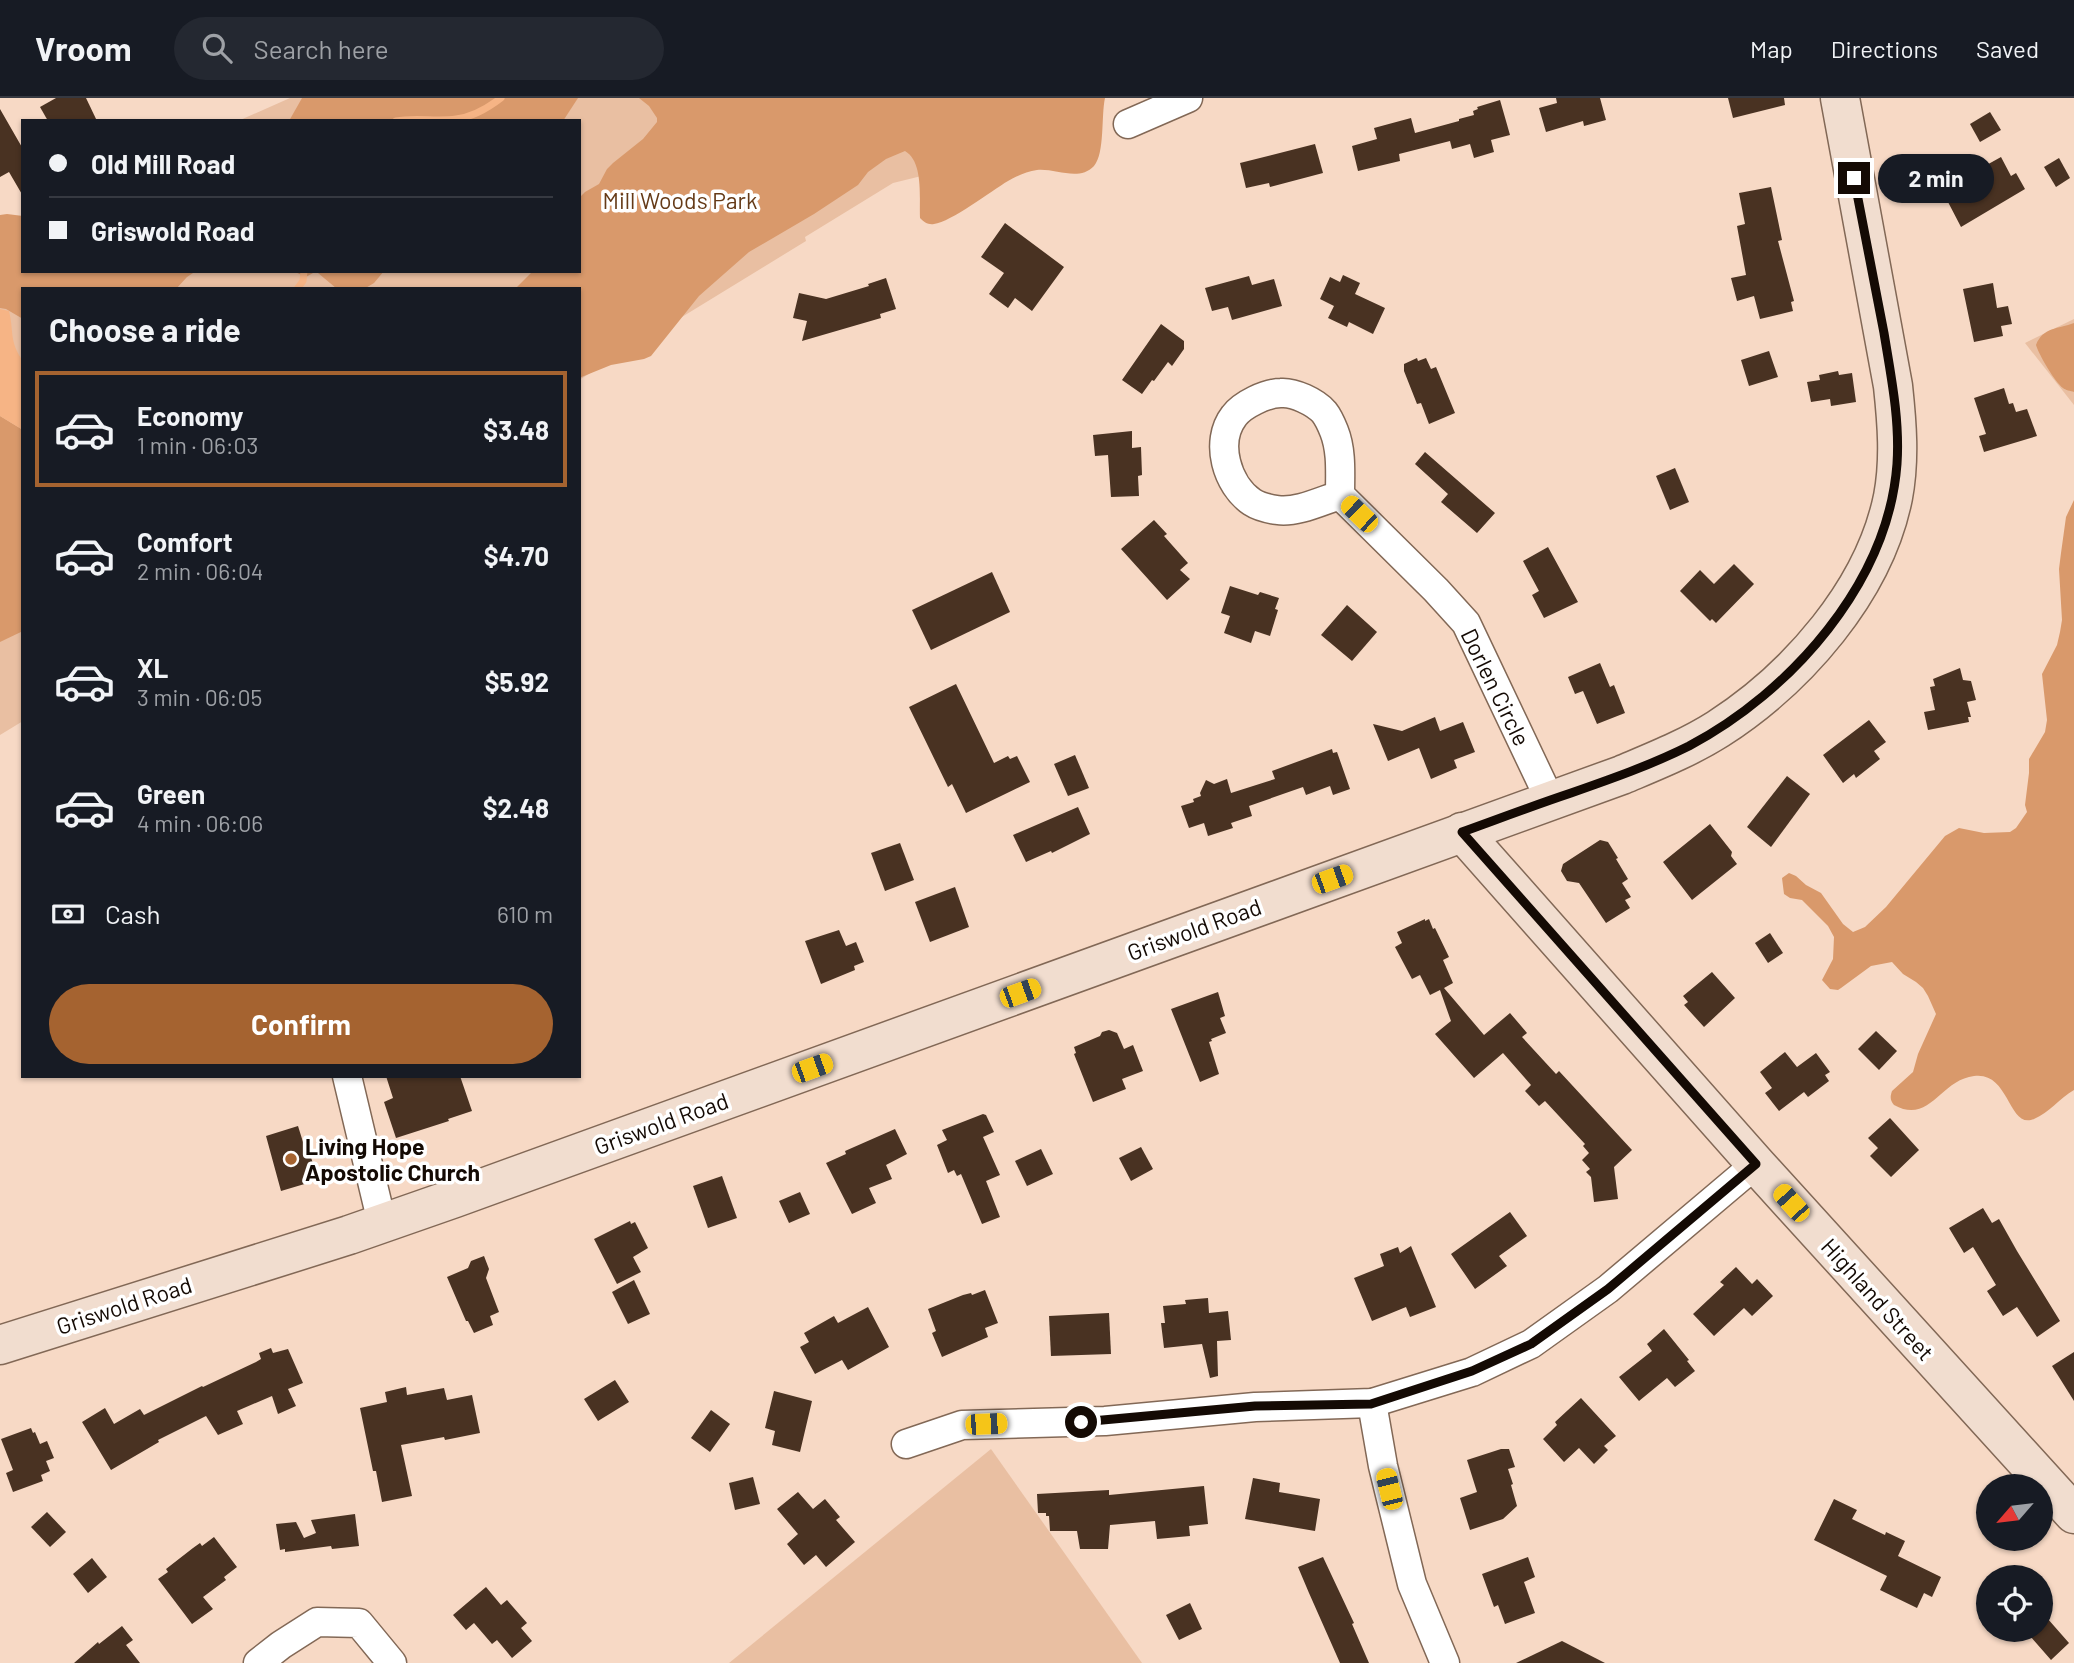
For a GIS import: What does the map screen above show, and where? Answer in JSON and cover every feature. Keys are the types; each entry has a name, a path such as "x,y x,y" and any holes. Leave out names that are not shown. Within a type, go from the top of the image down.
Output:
{"street":[{"path":"1128,124 1188,98"},
{"name":"Griswold Road","path":"0,1345 382,1223 1622,775 1688,746 1718,729 1779,681 1834,621 1869,566 1885,528 1893,496 1898,428 1886,345 1840,98"},
{"path":"1280,393 1303,398 1324,412 1335,433 1340,464 1339,495 1301,508 1279,511 1253,503 1239,490 1226,464 1224,440 1233,417 1254,400 1280,393"},
{"name":"Dorlen Circle","path":"1339,495 1436,590 1466,624 1550,800"},
{"name":"Highland Street","path":"1462,832 1756,1164 2070,1504"},
{"path":"347,1078 382,1223"},
{"path":"906,1444 962,1425 1104,1421 1255,1406 1371,1404 1472,1371 1531,1344 1608,1289 1756,1164"},
{"path":"1371,1404 1412,1584 1446,1663"},
{"path":"258,1663 317,1622 359,1623 392,1663"}],"green space":[{"name":"Mill Woods Park","path":"290,98 1090,98 1084,136 893,183 805,237 806,241 581,379 581,287 21,287 21,722 0,735 0,226 21,267 21,273 581,273 581,119 243,119"},
{"path":"302,98 578,98 564,119 290,119"},
{"name":"Mill Woods Park","path":"639,98 1105,98 1100,152 1094,166 1088,171 1074,174 1037,170 1026,173 1008,181 950,218 930,224 920,218 918,172 911,156 905,151 886,159 868,172 858,185 749,252 699,296 651,356 611,365 581,377 581,287 517,287 531,273 581,273 581,196 599,184 607,169 643,139 657,122 649,106"},
{"path":"0,215 21,216 21,273 193,273 178,287 21,287 21,318 0,308"},
{"path":"297,273 313,273 306,277"},
{"path":"318,273 382,273 367,287 335,287"},
{"path":"2074,319 2074,405 2025,343"},
{"path":"2074,323 2074,392 2064,389 2056,380 2036,345 2047,332"},
{"path":"0,416 21,429 21,632 0,642"},
{"path":"2074,500 2074,1090 2039,1116 2025,1120 2013,1109 1995,1082 1986,1077 1974,1076 1952,1085 1926,1106 1906,1110 1894,1105 1891,1095 1913,1072 1936,1014 1928,996 1923,988 1903,974 1892,962 1871,966 1838,990 1830,989 1822,980 1833,959 1834,937 1828,926 1802,900 1784,894 1782,878 1789,873 1821,893 1843,924 1853,932 1865,927 1886,907 1945,836 1959,828 1984,833 2010,832 2016,828 2027,812 2025,805 2029,759 2045,732 2047,720 2042,674 2057,645 2060,632 2062,620 2059,569 2066,517"},
{"path":"991,1449 1142,1663 729,1663"}],"shaded area":[{"path":"0,309 9,311 14,342 21,358 21,429 0,416"}],"building":[{"path":"56,98 86,98 96,119 47,119 40,107"},
{"path":"1556,98 1600,98 1606,120 1584,126 1583,121 1546,132 1539,108 1557,103"},
{"path":"1728,98 1784,98 1785,105 1733,118"},
{"path":"1500,100 1510,135 1491,140 1494,152 1474,158 1470,144 1452,149 1450,141 1399,154 1400,161 1358,171 1352,146 1377,139 1374,128 1411,118 1415,133 1459,121 1474,115 1473,111 1478,109 1477,107"},
{"path":"0,109 21,146 21,193 9,172 0,177"},
{"path":"1990,112 2001,130 1980,142 1970,124"},
{"path":"1315,144 1323,173 1270,187 1269,183 1246,188 1240,163"},
{"path":"2001,157 2011,176 2016,173 2025,189 1961,227 1948,202 1955,199 1950,190 1976,176 1974,172"},
{"path":"2059,158 2070,178 2056,187 2044,167"},
{"path":"1771,187 1782,240 1778,241 1794,301 1791,302 1793,311 1760,319 1754,296 1737,301 1731,278 1746,275 1737,226 1745,224 1739,193"},
{"path":"1005,223 1064,267 1032,311 1015,298 1008,308 989,294 1004,273 981,257"},
{"path":"1343,275 1360,283 1355,294 1385,308 1373,334 1349,322 1347,327 1328,318 1334,306 1320,299 1330,277 1340,282"},
{"path":"1249,276 1252,285 1274,279 1282,306 1232,320 1228,307 1212,311 1205,288"},
{"path":"886,278 896,309 880,314 881,318 802,341 807,321 793,318 799,293 826,299"},
{"path":"1993,283 1997,308 2008,306 2012,324 2001,326 2003,336 1974,342 1963,289"},
{"path":"1161,324 1184,341 1184,349 1172,366 1168,362 1142,394 1122,380"},
{"path":"1769,351 1778,377 1749,386 1741,360"},
{"path":"1417,358 1418,361 1426,358 1431,369 1436,367 1455,413 1429,424 1421,403 1417,404 1404,371 1404,364"},
{"path":"1838,371 1839,375 1852,373 1856,402 1831,406 1830,399 1811,402 1807,382 1820,380 1819,375"},
{"path":"2004,388 2009,404 2013,403 2016,412 2027,409 2037,436 1984,452 1979,436 1986,434 1974,398"},
{"path":"1132,431 1132,448 1141,447 1142,475 1138,476 1139,496 1111,497 1108,455 1095,456 1093,435"},
{"path":"1425,452 1495,513 1477,533 1441,502 1448,494 1415,464"},
{"path":"1675,468 1689,502 1670,510 1656,476"},
{"path":"1154,520 1188,563 1180,570 1190,579 1167,600 1121,549"},
{"path":"1548,547 1578,602 1544,618 1532,595 1539,591 1523,561"},
{"path":"1734,564 1754,584 1716,623 1712,619 1710,621 1680,591 1700,570 1714,584"},
{"path":"992,572 1010,612 931,650 912,610"},
{"path":"1230,586 1279,598 1270,636 1255,631 1251,643 1224,633 1230,616 1221,613"},
{"path":"1347,605 1377,632 1352,661 1321,635"},
{"path":"1600,663 1610,687 1614,685 1625,713 1597,724 1583,691 1575,694 1568,677"},
{"path":"1960,668 1963,680 1971,681 1976,700 1967,702 1971,717 1968,717 1969,722 1928,730 1924,712 1935,710 1930,687 1935,686 1933,679"},
{"path":"956,684 994,763 1008,756 1010,759 1017,756 1030,782 966,813 952,784 948,787 909,707"},
{"path":"1435,717 1440,731 1463,722 1475,752 1454,760 1457,768 1431,779 1419,748 1388,761 1373,724 1402,731"},
{"path":"1869,720 1886,742 1874,751 1880,759 1856,778 1854,774 1843,783 1823,755"},
{"path":"1332,749 1333,753 1337,752 1350,789 1333,795 1330,786 1306,795 1303,787 1249,806 1252,816 1231,823 1233,828 1208,836 1204,823 1189,828 1181,806 1194,802 1193,799 1201,796 1206,780 1214,784 1227,779 1231,793 1275,779 1272,771"},
{"path":"1075,755 1089,788 1068,796 1054,764"},
{"path":"1787,776 1810,794 1771,847 1747,827"},
{"path":"1078,807 1090,834 1052,853 1051,851 1026,862 1013,835"},
{"path":"1710,824 1732,852 1731,856 1737,864 1692,900 1663,862"},
{"path":"1600,840 1608,842 1618,858 1616,859 1628,879 1622,883 1631,897 1625,900 1630,908 1606,923 1579,883 1567,881 1561,871 1563,864"},
{"path":"900,843 914,880 885,891 871,853"},
{"path":"955,887 969,927 930,942 915,902"},
{"path":"1429,919 1433,929 1435,928 1449,957 1443,960 1453,983 1444,988 1484,1035 1510,1013 1527,1033 1522,1037 1556,1074 1559,1071 1632,1150 1614,1167 1618,1199 1594,1202 1591,1177 1586,1172 1590,1169 1582,1160 1589,1153 1583,1146 1585,1144 1545,1101 1539,1106 1525,1091 1531,1085 1503,1053 1474,1078 1435,1034 1451,1021 1440,990 1430,995 1420,975 1412,979 1395,947 1402,943 1397,932"},
{"path":"839,930 846,946 856,942 864,962 854,966 855,970 821,984 805,941"},
{"path":"1770,933 1783,953 1768,963 1755,943"},
{"path":"1712,972 1735,998 1704,1027 1684,1005 1688,1002 1683,996"},
{"path":"1218,992 1225,1016 1220,1018 1226,1033 1209,1042 1219,1074 1200,1082 1171,1009"},
{"path":"1109,1030 1117,1033 1124,1049 1133,1045 1143,1071 1122,1079 1126,1089 1093,1102 1074,1054 1074,1047"},
{"path":"1876,1031 1897,1051 1879,1070 1858,1049"},
{"path":"1785,1052 1797,1067 1816,1053 1830,1072 1825,1075 1829,1081 1808,1097 1804,1092 1779,1111 1765,1093 1772,1088 1760,1072"},
{"path":"387,1078 461,1078 472,1111 396,1138 384,1102 393,1098"},
{"path":"983,1114 994,1132 983,1137 1000,1175 986,1181 1000,1217 982,1224 961,1174 957,1176 954,1170 948,1173 937,1145 947,1140 942,1130"},
{"path":"1890,1118 1919,1150 1891,1177 1870,1156 1878,1148 1868,1138"},
{"name":"Living Hope Apostolic Church","path":"298,1126 303,1142 306,1141 318,1180 281,1191 266,1136"},
{"path":"895,1129 907,1154 886,1165 892,1179 869,1188 876,1203 852,1214 826,1163 846,1154 845,1151"},
{"path":"1141,1147 1153,1169 1131,1181 1119,1158"},
{"path":"1041,1149 1053,1174 1027,1186 1015,1161"},
{"path":"722,1176 737,1218 708,1228 693,1186"},
{"path":"800,1192 810,1214 789,1223 779,1201"},
{"path":"1983,1208 1992,1223 1999,1219 2060,1321 2037,1337 2017,1307 2003,1316 1987,1291 1996,1285 1973,1247 1964,1253 1949,1228"},
{"path":"1510,1212 1527,1236 1499,1256 1507,1266 1475,1289 1451,1254"},
{"path":"630,1221 631,1224 635,1222 648,1248 633,1257 641,1272 617,1284 594,1239"},
{"path":"1411,1246 1436,1307 1410,1317 1406,1307 1372,1321 1354,1278 1384,1266 1380,1254 1398,1247 1400,1253"},
{"path":"484,1256 489,1269 486,1278 499,1312 490,1316 493,1325 474,1333 447,1277 468,1268 471,1261"},
{"path":"1736,1267 1752,1284 1757,1279 1773,1296 1752,1316 1744,1308 1714,1336 1693,1314 1724,1285 1720,1282"},
{"path":"634,1280 650,1314 628,1324 612,1292"},
{"path":"985,1290 998,1323 985,1328 988,1337 942,1357 932,1333 936,1331 928,1309 963,1295"},
{"path":"1208,1298 1209,1313 1228,1311 1231,1340 1217,1341 1218,1376 1210,1378 1202,1344 1164,1348 1161,1323 1165,1323 1163,1306"},
{"path":"868,1307 889,1347 848,1370 842,1360 815,1374 800,1347 809,1342 804,1333 834,1316 838,1323"},
{"path":"1109,1313 1111,1354 1051,1356 1049,1316"},
{"path":"1664,1329 1695,1371 1675,1387 1667,1378 1639,1401 1619,1377 1652,1351 1647,1344"},
{"path":"271,1348 273,1353 288,1349 303,1383 288,1389 296,1406 278,1414 272,1396 237,1411 243,1424 218,1435 206,1416 158,1440 159,1442 111,1470 82,1422 105,1408 114,1424 140,1409 144,1415 256,1362 261,1359 259,1353"},
{"path":"2074,1352 2074,1401 2052,1366"},
{"path":"615,1380 629,1402 598,1421 584,1399"},
{"path":"406,1387 407,1395 444,1388 447,1400 472,1395 480,1433 401,1445 412,1496 382,1502 360,1408 387,1402 385,1392"},
{"path":"774,1391 812,1401 800,1452 772,1445 775,1431 765,1428"},
{"path":"1581,1398 1616,1436 1604,1446 1608,1450 1594,1464 1579,1448 1564,1462 1543,1439 1557,1425 1555,1422"},
{"path":"711,1410 730,1424 710,1452 691,1438"},
{"path":"31,1428 40,1444 47,1441 54,1458 46,1461 50,1471 41,1475 43,1481 13,1492 6,1473 13,1470 1,1439"},
{"path":"1509,1449 1515,1467 1508,1469 1517,1506 1503,1519 1470,1530 1460,1498 1477,1492 1467,1460"},
{"path":"753,1477 760,1504 735,1510 729,1483"},
{"path":"1253,1478 1280,1483 1279,1492 1320,1499 1315,1531 1245,1519"},
{"path":"1204,1486 1208,1524 1189,1526 1190,1536 1157,1539 1155,1521 1110,1525 1108,1549 1080,1549 1077,1531 1050,1531 1049,1516 1046,1516 1046,1513 1038,1513 1037,1494 1109,1490 1109,1495"},
{"path":"798,1492 813,1509 825,1499 840,1517 836,1520 855,1542 826,1567 816,1555 804,1565 787,1544 798,1534 777,1509"},
{"path":"1834,1499 1857,1510 1852,1519 1885,1535 1886,1532 1905,1541 1898,1556 1941,1577 1932,1597 1924,1593 1917,1608 1880,1590 1887,1576 1814,1540"},
{"path":"47,1512 66,1532 50,1547 31,1527"},
{"path":"355,1514 359,1546 332,1549 331,1546 285,1552 285,1549 280,1550 276,1524 296,1522 304,1538 316,1533 311,1520"},
{"path":"214,1537 237,1567 224,1577 226,1580 203,1597 213,1609 192,1624 158,1579 168,1572 166,1569 193,1548 200,1543 202,1546"},
{"path":"1323,1557 1354,1623 1352,1624 1369,1663 1340,1663 1309,1593 1298,1567"},
{"path":"1528,1557 1535,1577 1524,1582 1535,1613 1505,1624 1498,1605 1494,1607 1482,1574"},
{"path":"92,1558 107,1577 88,1593 73,1574"},
{"path":"486,1587 501,1605 507,1600 527,1623 521,1628 532,1641 512,1658 497,1640 492,1644 474,1623 466,1630 453,1615"},
{"path":"1190,1603 1202,1629 1179,1640 1166,1615"},
{"path":"2053,1625 2069,1643 2051,1660 2035,1642 2053,1642"},
{"path":"122,1626 133,1640 126,1645 140,1663 74,1663 98,1642 99,1644"},
{"path":"1562,1641 1605,1663 1516,1663"}],"waterway":[{"path":"455,119 480,111 501,98"},
{"path":"298,287 304,273"}],"place":[{"name":"Living Hope Apostolic Church","path":"291,1159"}],"route":[{"path":"1081,1422 1255,1406 1371,1404 1472,1371 1531,1344 1608,1289 1756,1164 1462,832 1622,775 1688,746 1718,729 1779,681 1809,651 1854,593 1885,528 1893,496 1898,428 1893,386 1854,178"}]}
